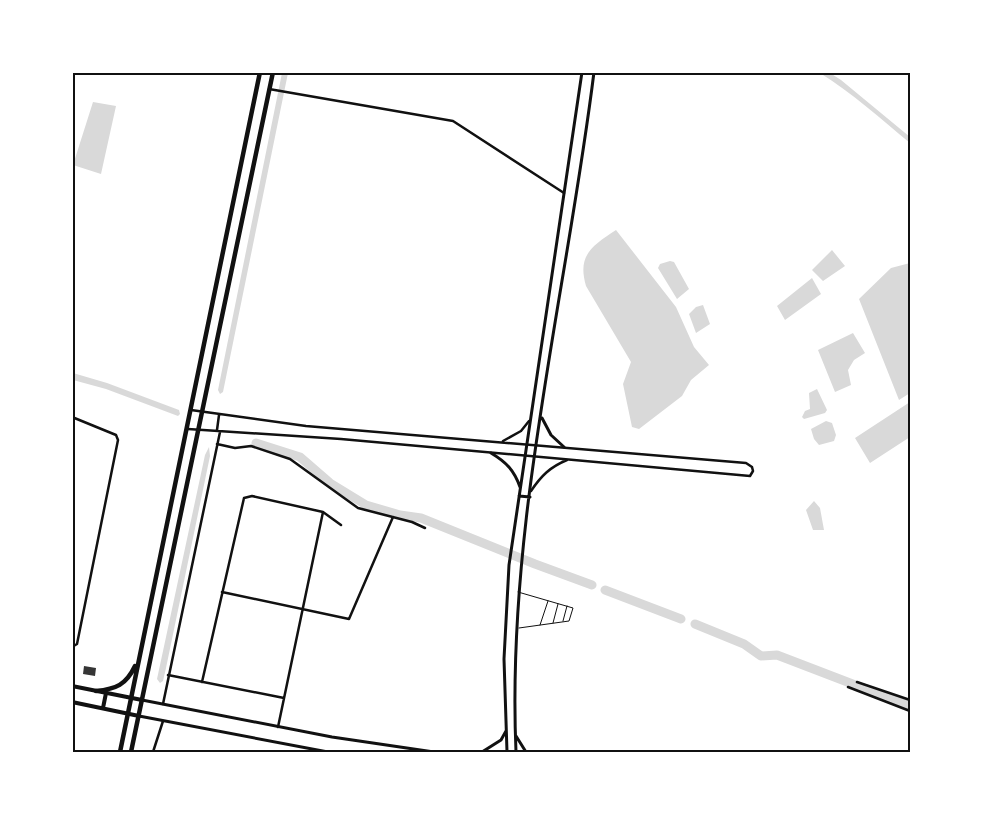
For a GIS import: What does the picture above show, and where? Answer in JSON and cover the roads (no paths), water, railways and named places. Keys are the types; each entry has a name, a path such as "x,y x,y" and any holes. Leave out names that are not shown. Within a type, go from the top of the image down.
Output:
{"highway":[{"path":"120,752 260,72"},
{"path":"131,752 273,72"},
{"path":"194,393 205,394"},
{"path":"183,445 194,447"},
{"path":"96,691 121,685 131,675 138,660"}],"main road":[{"path":"72,686 142,700"},
{"path":"103,708 106,693"},
{"path":"72,702 139,716"}],"street":[{"path":"507,752 504,645 509,565 582,72"},
{"path":"516,752 515,629 522,546 594,72"},
{"path":"269,89 452,121 565,194"},
{"path":"186,429 750,476 753,471 746,463 306,426 190,410"},
{"path":"163,704 217,444 219,414"},
{"path":"72,417 116,434 118,440 77,644 72,647"},
{"path":"541,418 552,435 564,447"},
{"path":"500,442 513,437 530,420"},
{"path":"217,444 234,448 251,446 290,459 358,508 425,528"},
{"path":"491,453 506,462 513,470 520,488"},
{"path":"531,491 542,475 554,466 567,460"},
{"path":"202,682 244,498 252,496 323,512 341,525"},
{"path":"519,496 530,498"},
{"path":"278,727 323,512"},
{"path":"222,592 349,619 393,517"},
{"path":"168,675 284,698"},
{"path":"857,682 910,700"},
{"path":"848,687 910,711"},
{"path":"142,700 278,727 434,752"},
{"path":"139,716 328,752"},
{"path":"153,752 164,720"},
{"path":"482,752 501,740 506,730"},
{"path":"515,734 526,752"}],"lane":[{"path":"515,629 569,621 573,608 518,592"},
{"path":"540,625 548,600"},
{"path":"553,624 558,603"},
{"path":"563,622 568,606"}],"waterway":[{"path":"256,443 300,457 330,483 366,505 400,515 421,518 592,585"},
{"path":"605,590 681,619"},
{"path":"695,624 744,644 761,656 777,655 910,706"}]}
